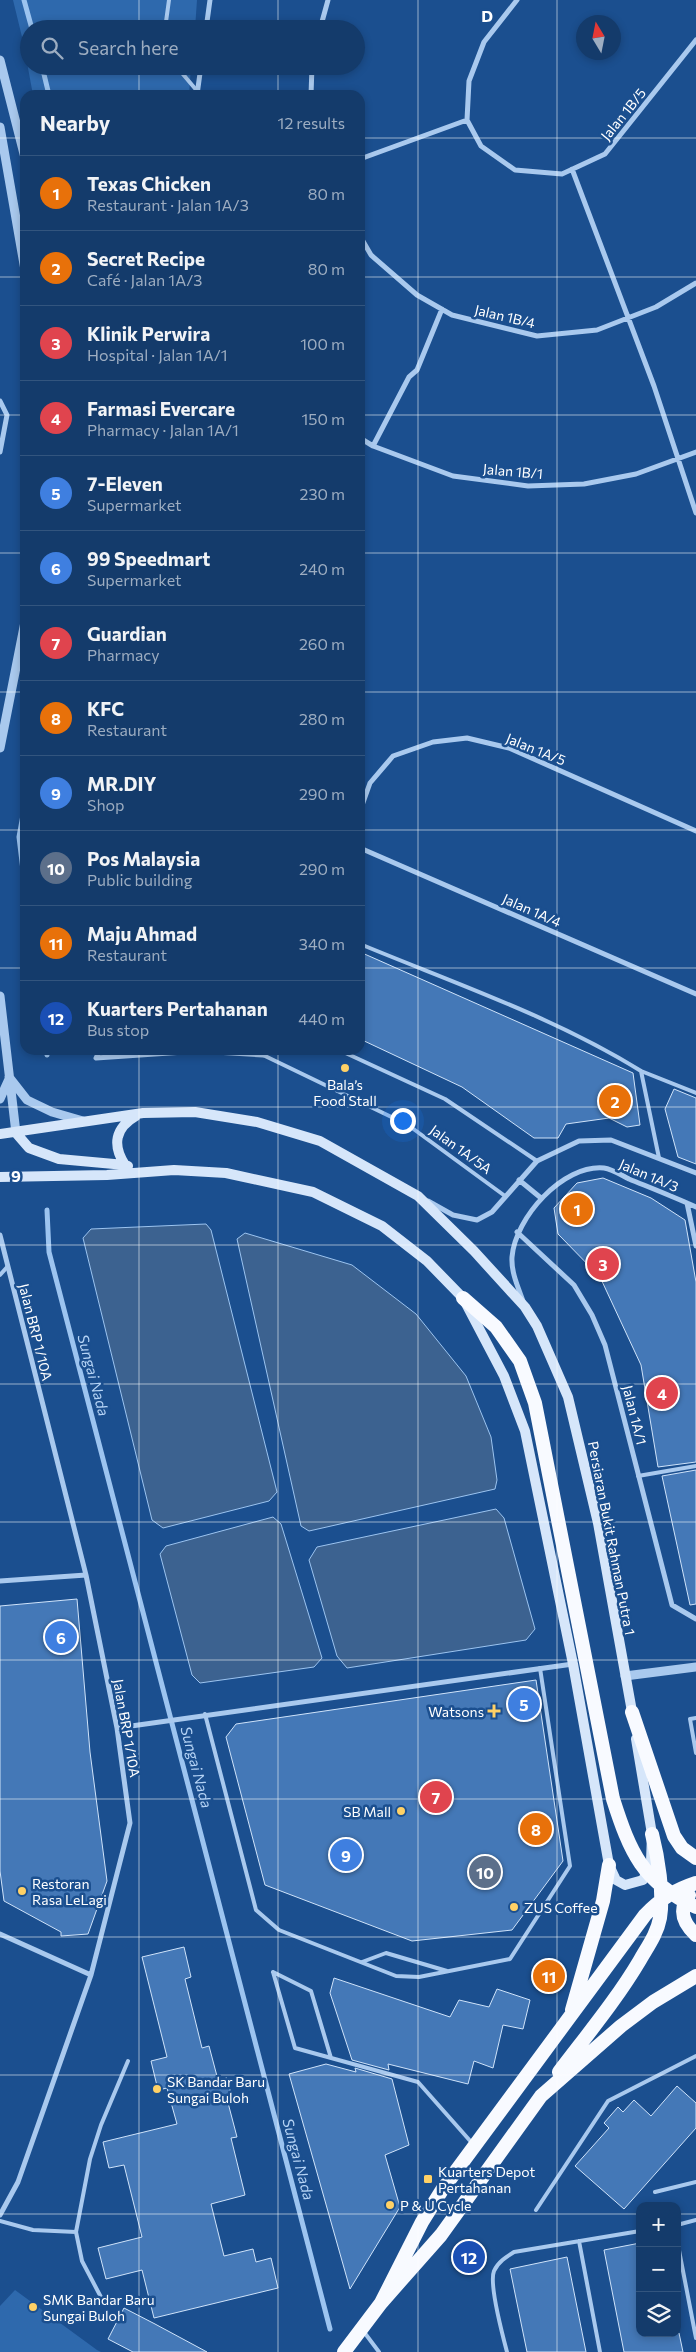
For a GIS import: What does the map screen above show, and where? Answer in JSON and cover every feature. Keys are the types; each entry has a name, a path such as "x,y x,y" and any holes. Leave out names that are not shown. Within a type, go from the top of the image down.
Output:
{"highway":[{"path":"463,1298 496,1326 520,1361 535,1403 613,1799 625,1838 635,1859 657,1882 680,1900 696,1907"},
{"path":"632,1712 674,1836 682,1848 696,1858"},
{"path":"344,2352 381,2303 441,2234 541,2096 624,1987 656,1932 660,1916 656,1852 652,1834"},
{"path":"569,2020 603,1901 609,1865"},
{"path":"381,2303 422,2222 474,2145 569,2020 645,1915 660,1899 679,1889 696,1885"},
{"path":"696,1885 684,1902 682,1914 686,1927 696,1935"},
{"path":"541,2096 621,2026 653,2002 696,1976"}],"main road":[{"name":"Persiaran Bukit Rahman Putra 1","path":"0,1134 143,1113 195,1112 257,1122 320,1141 418,1196 474,1251 525,1307 537,1326 568,1397 598,1523 652,1834 651,1862 643,1880 625,1885 616,1880 609,1865"},
{"path":"125,1165 120,1157 116,1139 119,1130 128,1121 143,1113"},
{"path":"16,1133 29,1148 59,1159 226,1173 313,1192 382,1226 427,1261 463,1298 504,1376 525,1431 573,1664 609,1865"},
{"path":"0,1177 107,1175 174,1170"}],"street":[{"path":"207,20 210,0"},
{"path":"322,20 328,0"},
{"path":"365,158 466,120 469,81 484,42 517,0"},
{"name":"Jalan 1B/5","path":"466,120 481,146 515,170 562,174 605,154 696,40"},
{"path":"0,60 20,138"},
{"path":"198,90 200,75"},
{"path":"311,90 312,75"},
{"path":"0,126 20,241"},
{"path":"572,169 628,318 696,513"},
{"name":"Jalan 1B/4","path":"365,245 371,255 417,295 452,315 537,336 597,330 656,307 696,283"},
{"path":"373,446 409,378 417,370 442,309"},
{"path":"0,401 7,415 0,452"},
{"name":"Jalan 1B/1","path":"365,441 373,446 453,476 528,486 584,484 636,474 696,452"},
{"path":"0,748 20,647"},
{"name":"Jalan 1A/5","path":"365,797 370,783 393,756 433,742 467,738 509,748 696,831"},
{"name":"Jalan 1A/4","path":"365,850 696,994"},
{"path":"0,996 16,1133"},
{"name":"Jalan 1A/5A","path":"98,1055 96,1058 140,1055"},
{"path":"0,1099 9,1077"},
{"path":"9,1077 27,1100 52,1112 85,1122"},
{"name":"Jalan 1A/3","path":"418,1196 453,1215 477,1220 492,1212 537,1161 579,1141 611,1140 696,1173"},
{"name":"Jalan 1A/3","path":"525,1307 514,1276 512,1257 517,1232 541,1198 561,1181 582,1170 605,1168 696,1207"},
{"path":"519,1180 541,1198"},
{"path":"688,1203 696,1246"},
{"name":"Jalan 1A/1","path":"517,1232 574,1286 592,1314 605,1345 672,1605 696,1618"},
{"name":"Jalan BRP 1/10A","path":"0,1236 86,1575 117,1728 130,1823 91,1976 18,2182 0,2214"},
{"path":"0,1581 86,1575"},
{"path":"117,1728 573,1664"},
{"path":"625,1676 696,1667"},
{"path":"0,1934 91,1976"}],"lane":[{"path":"166,20 169,0"},
{"path":"183,75 195,90"},
{"path":"365,946 540,1019 614,1054 641,1071 696,1093"},
{"name":"Jalan 1A/5A","path":"268,1055 408,1125 505,1196"},
{"path":"350,1055 445,1099 537,1161"},
{"path":"641,1071 658,1158"},
{"path":"0,1275 8,1266"},
{"path":"638,1476 696,1466"},
{"path":"206,1714 256,1910 279,1930 396,1976 419,1977 510,1959 570,1866 540,1668"},
{"path":"696,1718 690,1719 696,1753"},
{"path":"362,1962 386,1953 448,1972"},
{"path":"331,2058 311,1991 273,1972 295,2048 331,2058 418,2082 474,2145"},
{"path":"536,2210 608,2101 696,2056"},
{"path":"103,2301 82,2260 76,2232 96,2142 128,2061"},
{"path":"654,2192 696,2182"},
{"path":"681,2224 696,2220"},
{"path":"0,2221 33,2230 76,2232"},
{"path":"506,2352 494,2289 494,2272 503,2259 514,2252 636,2232"},
{"path":"579,2241 600,2352"},
{"path":"678,2247 696,2338"},
{"path":"361,2329 379,2352"}],"shaded area":[{"path":"13,0 197,0 196,20 20,20 20,29"},
{"path":"29,75 190,75 189,90 32,90"},
{"path":"206,1224 211,1230 277,1492 269,1501 163,1528 152,1520 83,1238 91,1229"},
{"path":"245,1233 352,1265 416,1314 466,1376 491,1437 497,1480 495,1489 309,1531 301,1526 237,1239"},
{"path":"496,1509 504,1518 535,1629 526,1640 347,1668 337,1656 309,1560 317,1547"},
{"path":"273,1517 281,1524 322,1658 314,1667 200,1683 192,1675 160,1554 166,1546"},
{"path":"15,2290 101,2352 0,2352 0,2306"}],"building":[{"path":"365,954 633,1073 640,1125 627,1127 609,1118 566,1124 558,1138 534,1138 462,1087 365,1041"},
{"path":"674,1089 696,1098 696,1164 678,1157 665,1109"},
{"path":"603,1178 651,1198 685,1220 696,1282 696,1462 658,1467 641,1365 600,1277 558,1234 554,1208 577,1183"},
{"path":"696,1470 696,1604 690,1605 662,1476"},
{"path":"77,1599 90,1752 107,1881 88,1934 61,1936 61,1932 4,1901 0,1871 0,1606"},
{"name":"SB Mall","path":"536,1680 563,1861 512,1930 412,1941 265,1885 226,1737 236,1724"},
{"path":"184,1947 191,1977 185,1979 202,2048 209,2046 218,2080 227,2078 232,2098 227,2099 237,2137 231,2138 245,2195 211,2204 224,2256 253,2249 256,2262 271,2258 278,2288 154,2318 142,2270 106,2279 98,2248 142,2237 124,2165 109,2168 103,2142 177,2124 167,2088 158,2090 151,2061 167,2057 142,1957"},
{"path":"334,1978 450,2017 459,2000 489,2007 497,1989 530,2000 523,2029 503,2025 493,2068 474,2061 468,2084 388,2064 389,2070 352,2060 330,1993"},
{"path":"326,2064 356,2072 355,2068 392,2079 409,2145 385,2155 400,2207 350,2289 289,2074"},
{"path":"677,2086 696,2103 696,2128 624,2209 575,2166 609,2128 604,2123 618,2107 623,2112 634,2100 651,2116"},
{"path":"636,2244 636,2337 680,2337 683,2352 624,2352 604,2250"},
{"path":"567,2257 586,2352 527,2352 510,2269"},
{"path":"124,2308 207,2352 133,2352 108,2339"}],"waterway":[{"name":"Sungai Nada","path":"24,0 30,20"},
{"name":"Sungai Nada","path":"44,75 48,90"},
{"name":"Sungai Nada","path":"20,832 20,845"},
{"name":"Sungai Nada","path":"47,1210 49,1252 330,2329"}],"place":[{"name":"Bala’s Food Stall","path":"345,1068"},
{"name":"Secret Recipe","path":"615,1101"},
{"name":"Texas Chicken","path":"577,1209"},
{"name":"Klinik Perwira","path":"603,1264"},
{"name":"Farmasi Evercare","path":"662,1393"},
{"name":"99 Speedmart","path":"61,1637"},
{"name":"7-Eleven","path":"524,1704"},
{"name":"Watsons","path":"494,1711"},
{"name":"Guardian","path":"436,1797"},
{"name":"SB Mall","path":"401,1811"},
{"name":"KFC","path":"536,1829"},
{"name":"MR.DIY","path":"346,1855"},
{"name":"Pos Malaysia","path":"485,1872"},
{"name":"Restoran Rasa LeLagi","path":"22,1891"},
{"name":"ZUS Coffee","path":"514,1907"},
{"name":"Maju Ahmad","path":"549,1976"},
{"name":"SK Bandar Baru Sungai Buloh","path":"157,2089"},
{"name":"Kuarters Depot Pertahanan","path":"428,2179"},
{"name":"P & U Cycle","path":"390,2205"},
{"name":"Kuarters Pertahanan","path":"469,2257"},
{"name":"SMK Bandar Baru Sungai Buloh","path":"33,2307"}]}
